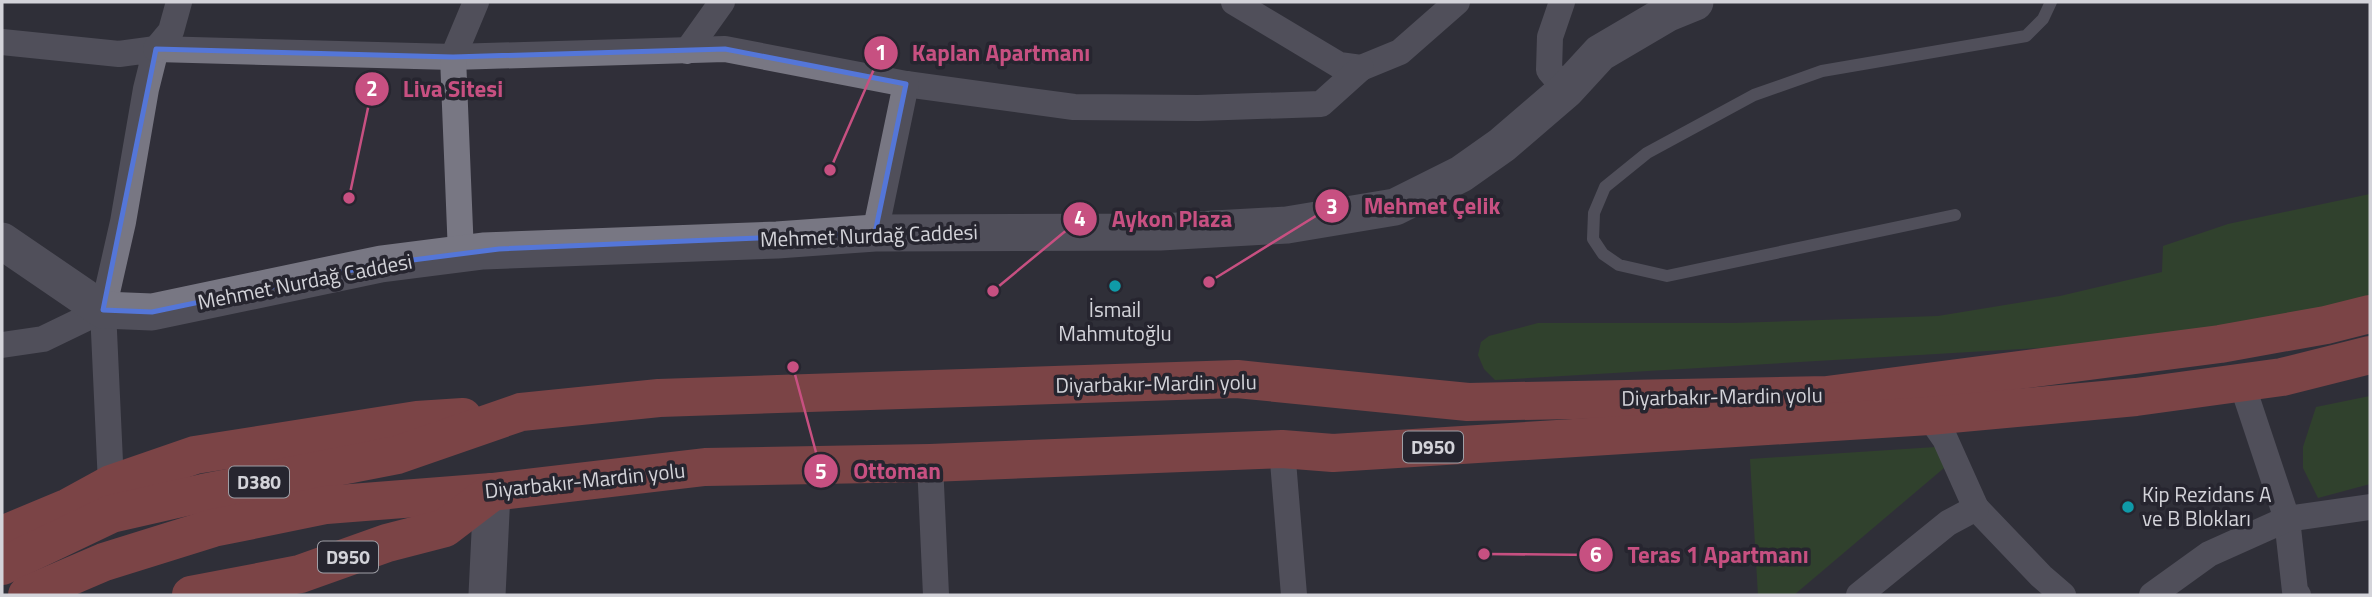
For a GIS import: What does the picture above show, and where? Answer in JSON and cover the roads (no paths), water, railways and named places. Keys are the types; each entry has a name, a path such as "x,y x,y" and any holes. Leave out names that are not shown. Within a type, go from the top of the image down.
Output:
{"highway":[{"name":"Diyarbakır-Mardin yolu","path":"2,566 111,514 203,492 397,455 521,412 659,398 1237,379 1468,402 1827,395 2220,344 2326,325 2370,314"},
{"name":"Diyarbakır-Mardin yolu","path":"27,595 104,562 213,528 326,505 492,492 705,467 930,463 1282,449 1333,453 1929,416 2136,397 2242,384 2370,355"},
{"name":"D950","path":"2,535 69,507 111,484 195,455 418,420 521,412"},
{"name":"D950","path":"191,595 300,575 387,543 445,528 492,492"}],"street":[{"path":"111,484 103,310 123,222 146,89 156,49 171,31 179,2"},
{"path":"461,254 453,57 476,2"},
{"path":"687,51 722,2"},
{"path":"1234,2 1339,65 1361,68"},
{"path":"2,42 119,54 156,49 453,57 725,49 906,84 1074,107 1198,108 1321,104 1361,68 1400,52 1457,2"},
{"path":"1562,2 1550,37 1549,70 1566,90"},
{"name":"Mehmet Nurdağ Caddesi","path":"103,310 152,312 382,264 499,249 776,240 875,233 1160,232 1287,225 1395,207 1461,174 1502,145 1566,90 1600,53 1668,13 1695,2"},
{"path":"875,233 906,84"},
{"path":"2,241 103,310"},
{"path":"2,345 43,339 103,310"},
{"path":"2242,384 2287,519 2295,592 2298,595"},
{"path":"1929,416 1945,439 1976,508 2041,576 2063,595"},
{"path":"1282,449 1294,595"},
{"path":"930,463 936,595"},
{"path":"488,595 492,492"},
{"path":"2152,595 2209,554 2287,519 2370,507"},
{"path":"1859,595 1948,523 1976,508"}],"lane":[{"path":"1955,215 1667,276 1619,265 1603,254 1593,239 1594,213 1605,187 1647,153 1754,95 1822,72 2026,36 2043,19 2051,2"}],"place":[{"name":"Kaplan Apartmanı","path":"830,170"},
{"name":"Liva Sitesi","path":"349,198"},
{"name":"Mehmet Çelik","path":"1209,282"},
{"name":"İsmail Mahmutoğlu","path":"1115,286"},
{"name":"Aykon Plaza","path":"993,291"},
{"name":"Ottoman","path":"793,367"},
{"name":"Kip Rezidans A ve B Blokları","path":"2128,507"},
{"name":"Teras 1 Apartmanı","path":"1484,554"}]}
